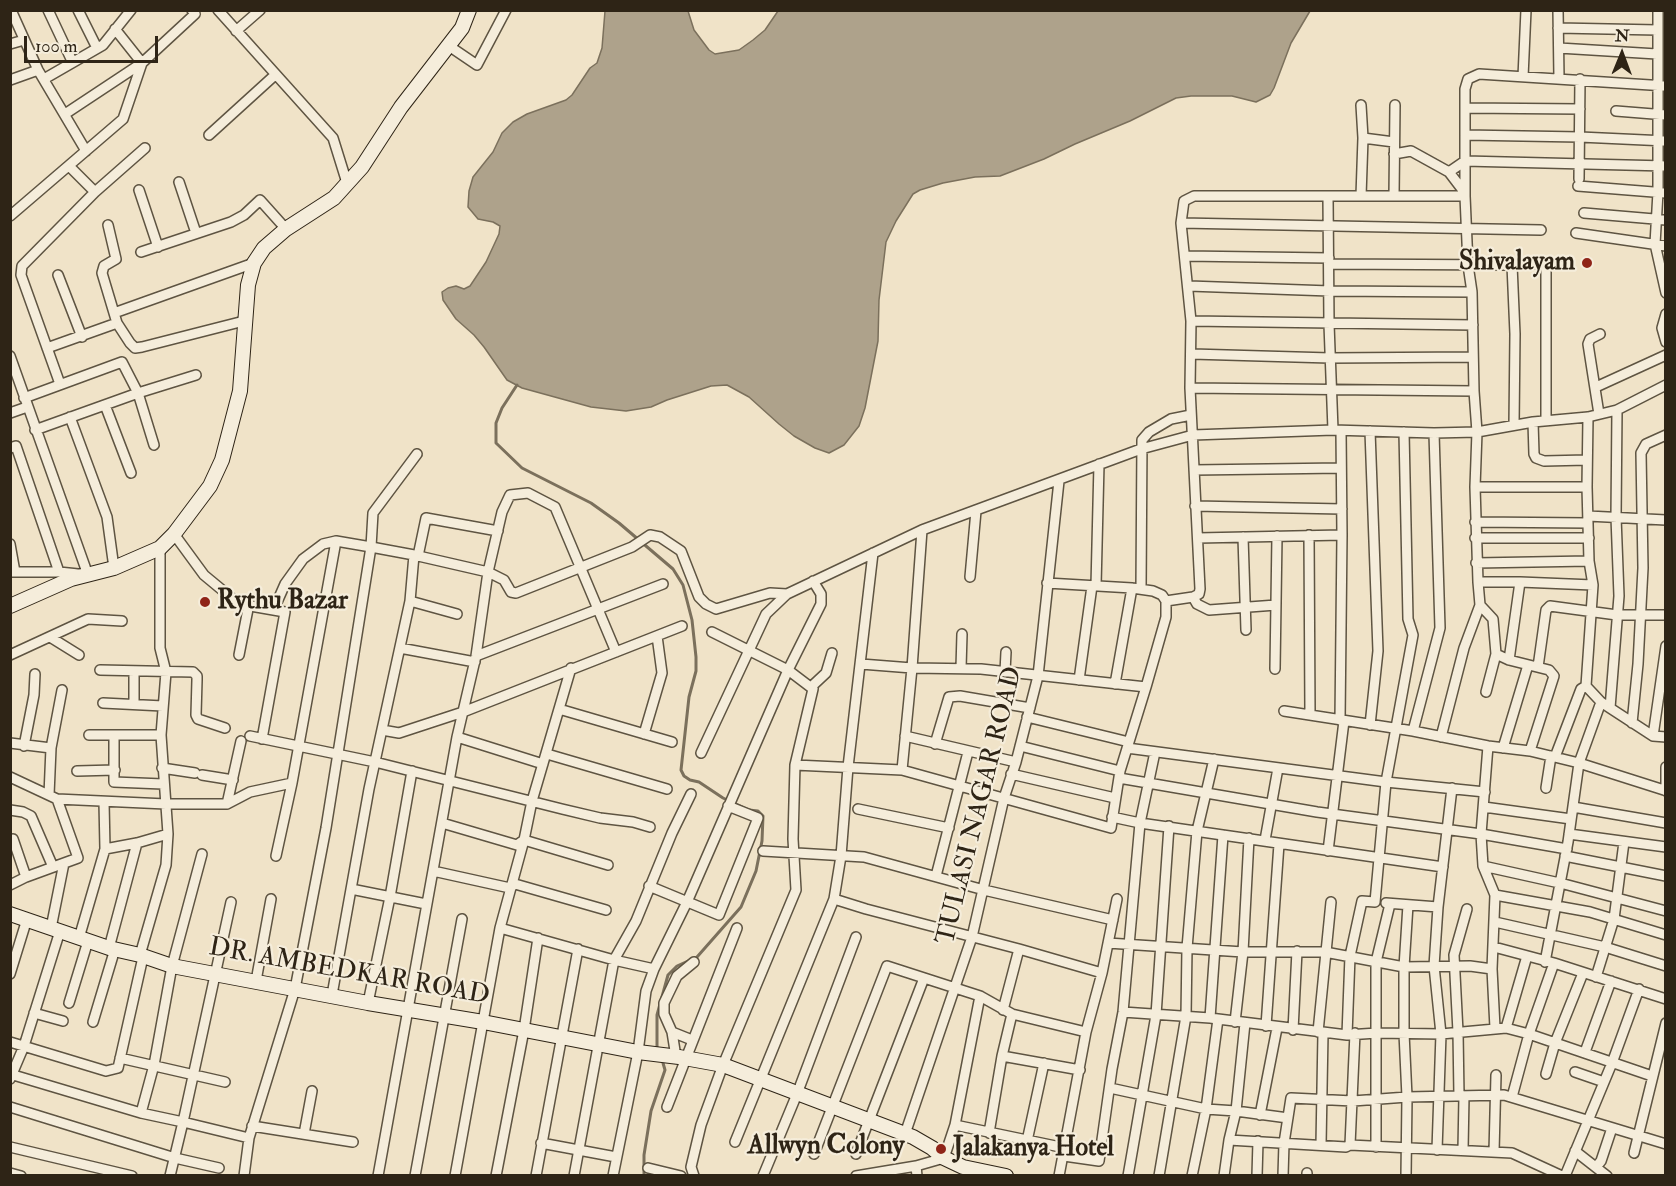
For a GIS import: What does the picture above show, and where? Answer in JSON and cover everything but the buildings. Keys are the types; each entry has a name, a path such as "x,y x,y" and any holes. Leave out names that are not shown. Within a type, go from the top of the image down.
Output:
{"street":[{"path":"11,10 38,70 86,151"},
{"path":"48,10 72,61"},
{"path":"78,10 97,48"},
{"path":"218,10 333,138 348,183"},
{"path":"236,31 260,10"},
{"path":"10,606 71,579 114,568 160,548 174,534 210,486 222,460 240,391 244,321 248,285 254,263 264,248 285,229 334,198 348,183 367,159 401,107 462,28 469,10"},
{"path":"449,46 477,65 506,10"},
{"path":"1523,77 1526,10"},
{"path":"1558,10 1559,78"},
{"path":"1658,10 1657,54 1662,85 1662,192 1661,220 1655,244 1665,293"},
{"path":"44,79 103,45 128,12"},
{"path":"65,114 142,63 195,12"},
{"path":"1558,28 1658,30"},
{"path":"115,29 142,63"},
{"path":"10,44 24,40"},
{"path":"1559,48 1657,54"},
{"path":"10,216 123,119 142,63"},
{"path":"10,80 38,70"},
{"path":"209,135 275,75"},
{"path":"1441,737 1464,648 1480,605 1475,538 1477,432 1472,292 1468,265 1465,194 1466,83 1472,76 1559,78 1662,85"},
{"path":"1580,79 1579,182 1662,192"},
{"path":"1361,105 1362,196"},
{"path":"1394,196 1395,105"},
{"path":"1465,108 1580,109"},
{"path":"1616,111 1661,114"},
{"path":"1465,135 1661,141"},
{"path":"1363,138 1394,142"},
{"path":"10,269 22,266 95,192 145,148"},
{"path":"1394,154 1411,151 1449,172 1465,194"},
{"path":"1449,172 1465,161 1662,166"},
{"path":"69,166 95,192"},
{"path":"179,182 196,233"},
{"path":"139,190 158,247"},
{"path":"1166,601 1193,597 1199,594 1200,589 1190,388 1191,321 1181,223 1184,201 1194,196 1328,197 1465,194"},
{"path":"1328,197 1330,358 1341,468 1342,509 1342,720 1328,851"},
{"path":"141,252 231,222 244,215 260,200 285,229"},
{"path":"1584,213 1661,220"},
{"path":"1181,223 1541,230"},
{"path":"108,225 116,259 104,266 102,273 115,318 135,348 244,321"},
{"path":"1575,233 1665,246"},
{"path":"1185,256 1468,265 1557,263"},
{"path":"47,348 82,337 115,318 254,263"},
{"path":"1546,264 1546,420"},
{"path":"1512,265 1515,334 1514,425"},
{"path":"22,266 21,275 60,384"},
{"path":"58,275 82,337"},
{"path":"1189,286 1330,291 1472,292"},
{"path":"1665,314 1662,328 1665,342"},
{"path":"1191,321 1473,325"},
{"path":"1599,414 1588,344 1590,339 1600,334"},
{"path":"1192,354 1330,358 1473,357"},
{"path":"1596,387 1665,355"},
{"path":"10,356 88,575"},
{"path":"10,413 60,384 122,362 138,393 154,445"},
{"path":"36,430 138,393 196,375"},
{"path":"701,753 766,614 787,594 922,530 1141,449 1193,435 1337,431 1477,432 1546,420 1588,417 1617,410 1665,385"},
{"path":"1190,388 1474,391"},
{"path":"105,405 131,473"},
{"path":"1610,708 1619,596 1616,517 1617,410"},
{"path":"1115,684 1136,589 1141,449 1144,435 1171,419 1191,415"},
{"path":"70,417 107,517 114,568"},
{"path":"1588,417 1587,487 1593,585 1586,686 1601,702 1632,723 1653,736 1665,737"},
{"path":"1533,422 1536,458 1544,461 1587,460"},
{"path":"1370,431 1378,651 1370,725"},
{"path":"1375,902 1386,782 1413,635 1408,619 1404,432"},
{"path":"1413,731 1440,628 1434,433"},
{"path":"1632,723 1643,568 1642,449 1646,444 1665,435"},
{"path":"10,448 16,446 59,572"},
{"path":"245,1175 252,1126 295,989 326,828 371,547 373,513 417,454"},
{"path":"1079,680 1094,586 1099,464"},
{"path":"1194,470 1341,468"},
{"name":"TULASI NAGAR ROAD","path":"905,1134 972,937 1004,798 1016,762 1038,676 1059,481"},
{"path":"1475,488 1587,487"},
{"path":"378,1176 426,904 463,712 476,659 488,572 502,512 510,495 528,493 555,507 616,652"},
{"path":"1195,506 1342,509"},
{"path":"970,577 976,511"},
{"path":"1475,522 1616,517 1665,519"},
{"path":"332,995 375,762 410,601 416,555 426,519 498,531"},
{"path":"902,770 922,530"},
{"path":"174,534 204,575 239,604 285,612 262,739"},
{"path":"274,609 285,584 303,559 323,544 336,541 416,555 488,572 504,580 511,592 516,592 632,547 650,535 660,537 681,551 699,597 716,609 770,593 787,594"},
{"path":"1309,535 1310,716"},
{"path":"1198,538 1342,535"},
{"path":"1275,669 1277,536"},
{"path":"1243,537 1246,630"},
{"path":"1475,538 1589,538"},
{"path":"276,856 292,783 336,541"},
{"path":"10,544 13,572 59,572 88,575"},
{"path":"10,1042 106,1071 118,1068 141,956 166,866 168,834 161,735 166,672 160,648 160,548"},
{"path":"735,1142 834,898 841,856 848,767 873,553"},
{"path":"1476,563 1590,561"},
{"path":"613,1176 638,1052 645,991 687,902 788,670 822,604 821,594 813,581"},
{"path":"1478,582 1593,585"},
{"path":"1509,660 1520,582"},
{"path":"795,765 902,770 1111,828 1120,774 1164,627 1166,601 1162,595 1153,591 1047,583"},
{"path":"400,648 476,659 663,584"},
{"path":"1193,597 1202,608 1209,610 1276,605"},
{"path":"410,601 457,614"},
{"path":"239,655 249,604"},
{"path":"1480,605 1493,619 1496,654 1485,692"},
{"path":"1538,667 1548,607 1617,615 1665,615"},
{"path":"10,655 88,619 122,621"},
{"path":"382,730 399,733 463,712 682,626"},
{"path":"694,1176 691,1167 701,1125 723,1065 796,890 795,765 813,689 788,670 712,632"},
{"path":"961,668 962,634"},
{"path":"644,734 662,673 657,636"},
{"path":"50,637 79,656"},
{"path":"1653,736 1665,646"},
{"path":"1005,672 1006,652"},
{"path":"811,687 826,673 832,653"},
{"path":"1496,654 1509,660 1549,670 1554,676 1530,751"},
{"path":"861,664 912,668 961,668 1146,687"},
{"path":"1503,748 1528,665"},
{"path":"455,1176 500,928 532,801 571,668"},
{"path":"100,670 193,672 197,676 196,715 198,719 225,728"},
{"path":"134,672 134,704"},
{"path":"24,746 34,695 35,674"},
{"path":"1546,788 1553,757 1581,689 1586,686"},
{"path":"10,885 78,858 53,797 51,748 62,690"},
{"path":"935,744 949,697 960,696 1028,712 1155,752 1386,782 1485,792"},
{"path":"1512,1097 1550,962 1551,933 1579,763 1601,702"},
{"path":"104,703 163,706"},
{"path":"559,709 672,742"},
{"path":"1284,711 1413,731 1488,746 1530,751 1579,763 1665,790 1665,768"},
{"path":"90,735 161,735"},
{"path":"114,736 114,782 163,784"},
{"path":"905,736 1016,762"},
{"path":"458,737 543,764"},
{"path":"227,804 246,739 262,739 375,762 600,818 633,822 650,827"},
{"path":"10,743 51,748"},
{"path":"1020,746 1149,784 1332,814 1481,834 1566,852 1620,868 1665,876"},
{"path":"1488,746 1481,834 1484,866 1495,895 1492,969 1495,1028"},
{"path":"936,876 968,752"},
{"path":"955,1125 1027,1141 1099,1161 1123,1012 1140,823 1155,752"},
{"path":"547,754 667,789"},
{"path":"1159,1176 1186,1016 1187,948 1197,831 1214,759"},
{"path":"162,768 233,780"},
{"path":"1265,840 1278,768"},
{"path":"77,771 114,770"},
{"path":"368,1003 390,897 412,771"},
{"path":"1011,774 1115,798"},
{"path":"10,777 53,797 104,802 166,804 227,804 250,792 292,783"},
{"path":"1437,1150 1441,1034 1434,966 1438,908 1452,788"},
{"path":"574,1176 614,960 636,921 672,832 691,794"},
{"path":"69,1002 105,849 104,802"},
{"path":"650,886 719,915 758,818 729,803"},
{"path":"1484,807 1571,819"},
{"path":"1573,807 1665,823"},
{"path":"858,809 949,828"},
{"path":"10,810 31,816 53,867"},
{"path":"1112,817 1443,867"},
{"path":"442,823 517,845 524,840"},
{"path":"1128,1176 1140,1095 1156,1015 1169,826"},
{"path":"105,849 168,834"},
{"path":"1192,1176 1206,1109 1214,1019 1215,951 1223,834"},
{"path":"1569,834 1665,847"},
{"path":"1224,1176 1236,1111 1249,838"},
{"path":"13,839 26,877"},
{"path":"524,840 609,864"},
{"path":"1596,977 1614,919 1624,842"},
{"path":"93,1022 137,843"},
{"path":"1266,1026 1279,844"},
{"path":"763,851 864,857 984,890 1113,920"},
{"path":"141,1113 154,1065 172,966 202,854"},
{"path":"64,863 56,930 24,1046 11,1076 141,1113 249,1138"},
{"path":"1484,866 1665,911"},
{"path":"433,871 510,888"},
{"path":"510,888 515,884 606,910"},
{"path":"351,889 426,904"},
{"path":"1495,895 1614,919 1665,935"},
{"path":"834,898 866,909 1019,949 1102,974"},
{"path":"256,981 271,899"},
{"path":"1059,1176 1086,1032 1102,974 1117,899"},
{"path":"1350,1145 1353,1101 1350,956 1362,901 1438,908"},
{"path":"170,1176 231,902"},
{"path":"1321,1145 1320,1033 1331,902"},
{"path":"1376,1147 1376,962 1390,904"},
{"path":"1406,1176 1404,966 1408,905"},
{"path":"1463,1150 1454,955 1467,909"},
{"name":"DR. AMBEDKAR ROAD","path":"10,914 112,949 172,966 638,1052 723,1065 905,1134 932,1148 963,1171 1006,1176"},
{"path":"10,974 14,951 27,919"},
{"path":"415,1176 462,919"},
{"path":"1495,922 1605,946 1665,966"},
{"path":"500,928 654,969"},
{"path":"667,1107 680,1057 692,1040 736,928"},
{"path":"763,1176 797,1094 856,937"},
{"path":"496,1176 524,1030 538,938"},
{"path":"1108,943 1215,951 1326,952 1404,966 1492,969"},
{"path":"1494,946 1665,999"},
{"path":"536,1176 578,949"},
{"path":"989,1133 1019,949"},
{"path":"1293,1030 1297,951"},
{"path":"1506,1028 1527,956"},
{"path":"680,1057 664,1014 664,1003 677,976 694,962"},
{"path":"814,1154 887,966 980,996 1007,1012 1086,1032"},
{"path":"1546,1074 1555,1043 1583,973"},
{"path":"856,1154 867,1120 924,978"},
{"path":"1585,1052 1611,981"},
{"path":"1229,1140 1512,1153 1563,1176 1612,1063 1639,990"},
{"path":"856,1176 916,1171 944,1158 955,1125 980,996"},
{"path":"1123,1012 1186,1016 1320,1033 1441,1034 1506,1028 1585,1052 1652,1076"},
{"path":"34,1013 63,1021"},
{"path":"1634,1153 1665,1023"},
{"path":"1260,1115 1277,1028"},
{"path":"672,1032 692,1040"},
{"path":"1002,1056 1080,1070"},
{"path":"120,1058 225,1082"},
{"path":"1027,1141 1044,1063"},
{"path":"1575,1072 1604,1082"},
{"path":"1494,1152 1496,1075"},
{"path":"1110,1088 1206,1109 1288,1118"},
{"path":"304,1134 312,1091"},
{"path":"1283,1176 1284,1143 1291,1098 1353,1101 1496,1095 1512,1097 1665,1144"},
{"path":"10,1107 175,1158 219,1168"},
{"path":"252,1126 353,1142"},
{"path":"1596,1167 1601,1161 1612,1128"},
{"path":"1257,1176 1258,1141"},
{"path":"542,1143 616,1157"},
{"path":"10,1147 132,1176"},
{"path":"1575,1151 1606,1176"},
{"path":"648,1168 681,1176"},
{"path":"10,1173 21,1176"}],"shaded area":[{"path":"605,11 688,11 694,30 709,50 715,54 739,50 765,30 778,11 1310,11 1291,43 1270,95 1256,102 1232,96 1176,98 1130,121 1000,176 975,177 943,183 913,194 886,242 879,300 878,341 865,408 859,426 844,445 829,453 794,436 749,397 727,385 711,386 651,407 626,411 591,407 522,388 507,380 484,347 456,319 443,300 442,292 448,288 456,286 464,289 470,286 486,262 499,234 500,226 478,219 468,207 473,177 493,152 502,133 513,122 527,114 566,100 572,95 590,68 597,63 602,48"}],"waterway":[{"path":"517,385 502,408 496,423 496,443 522,468 591,503 619,523 673,569 683,585 692,620 696,657 696,671 689,697 681,770 684,776 699,782 723,798 749,810 758,811 763,816 762,841 756,871 741,907 697,957 677,966 668,975 657,1015 657,1048"},
{"path":"644,1176 644,1155 651,1111 665,1070 663,1063"}],"place":[{"name":"Shivalayam","path":"1587,263"},
{"name":"Rythu Bazar","path":"205,602"},
{"name":"Jalakanya Hotel","path":"941,1149"}],"district":[{"name":"Allwyn Colony","path":"826,1147"}]}
